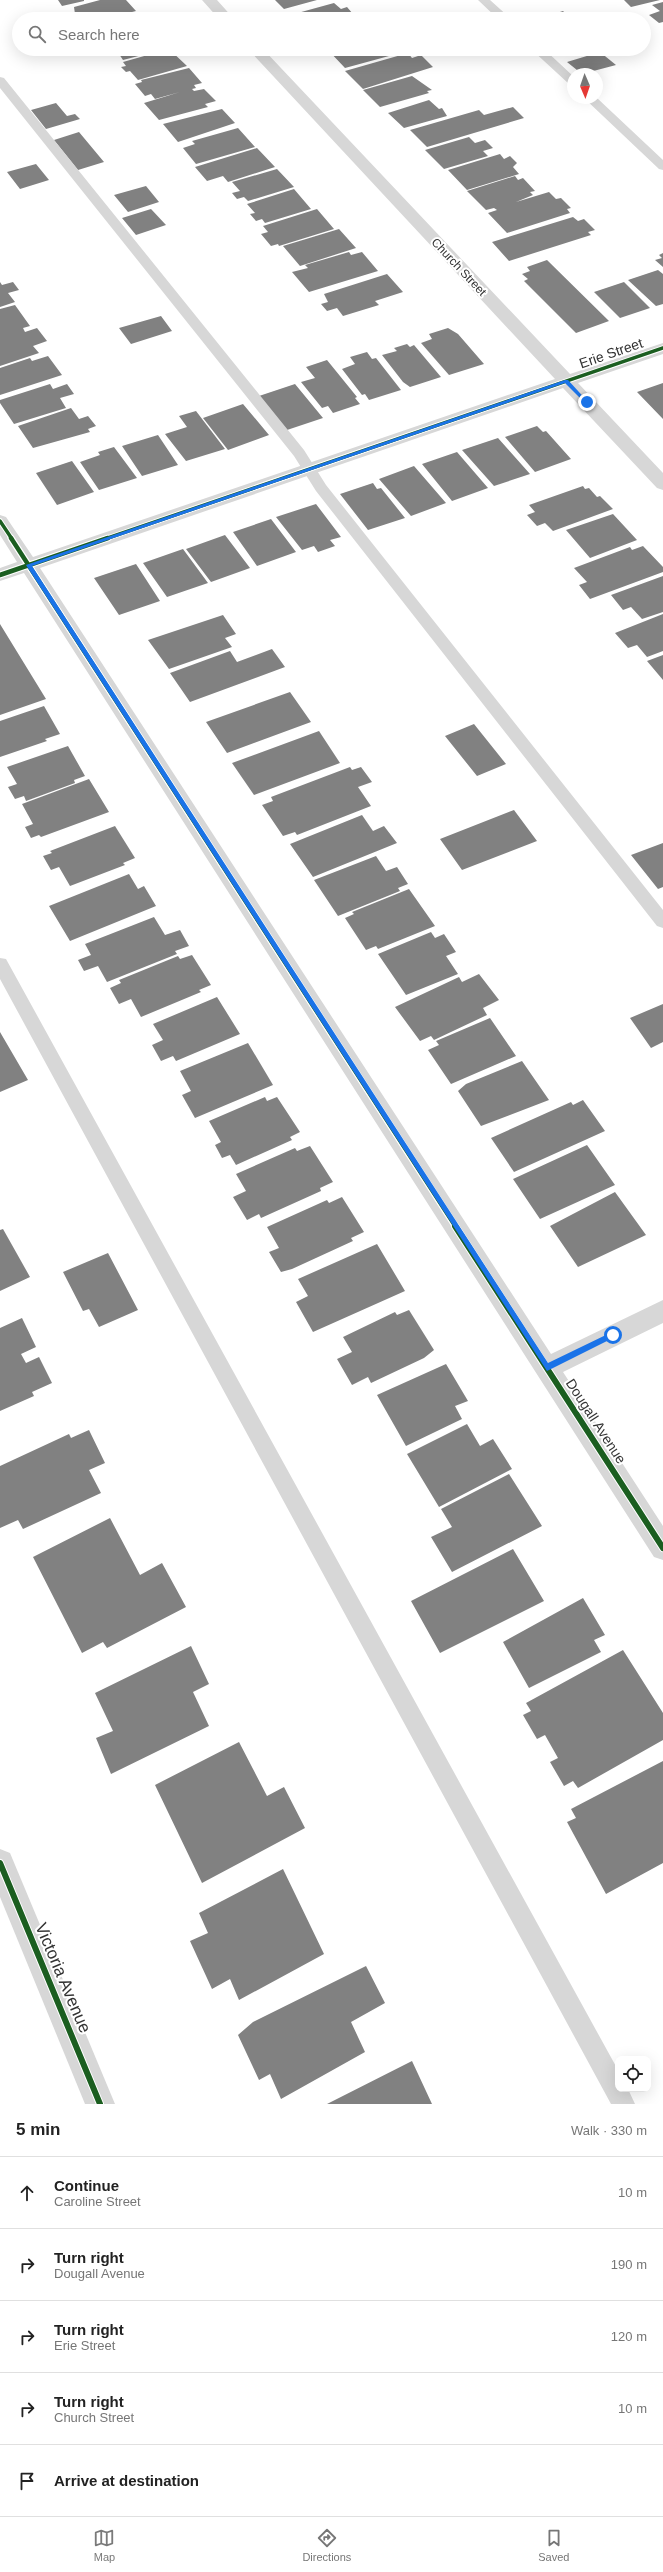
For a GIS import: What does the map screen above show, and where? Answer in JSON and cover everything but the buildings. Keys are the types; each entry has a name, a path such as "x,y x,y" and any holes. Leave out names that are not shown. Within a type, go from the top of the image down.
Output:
{"street":[{"path":"209,0 220,12"},
{"name":"Church Street","path":"262,56 663,484"},
{"name":"Erie Street","path":"0,575 663,348"},
{"name":"Dougall Avenue","path":"0,521 663,1548"},
{"path":"547,1368 663,1311"},
{"name":"Victoria Avenue","path":"0,1863 100,2104"}],"lane":[{"path":"484,0 497,12"},
{"path":"545,56 567,76"},
{"path":"0,80 299,453 321,488 663,922"},
{"path":"596,104 663,166"},
{"path":"0,964 624,2104"}],"cycle path":[{"path":"0,575 663,348"},
{"path":"0,521 663,1548"},
{"path":"0,1863 100,2104"}],"route":[{"path":"587,402 566,381 65,554 29,565 547,1368 613,1335"}]}
